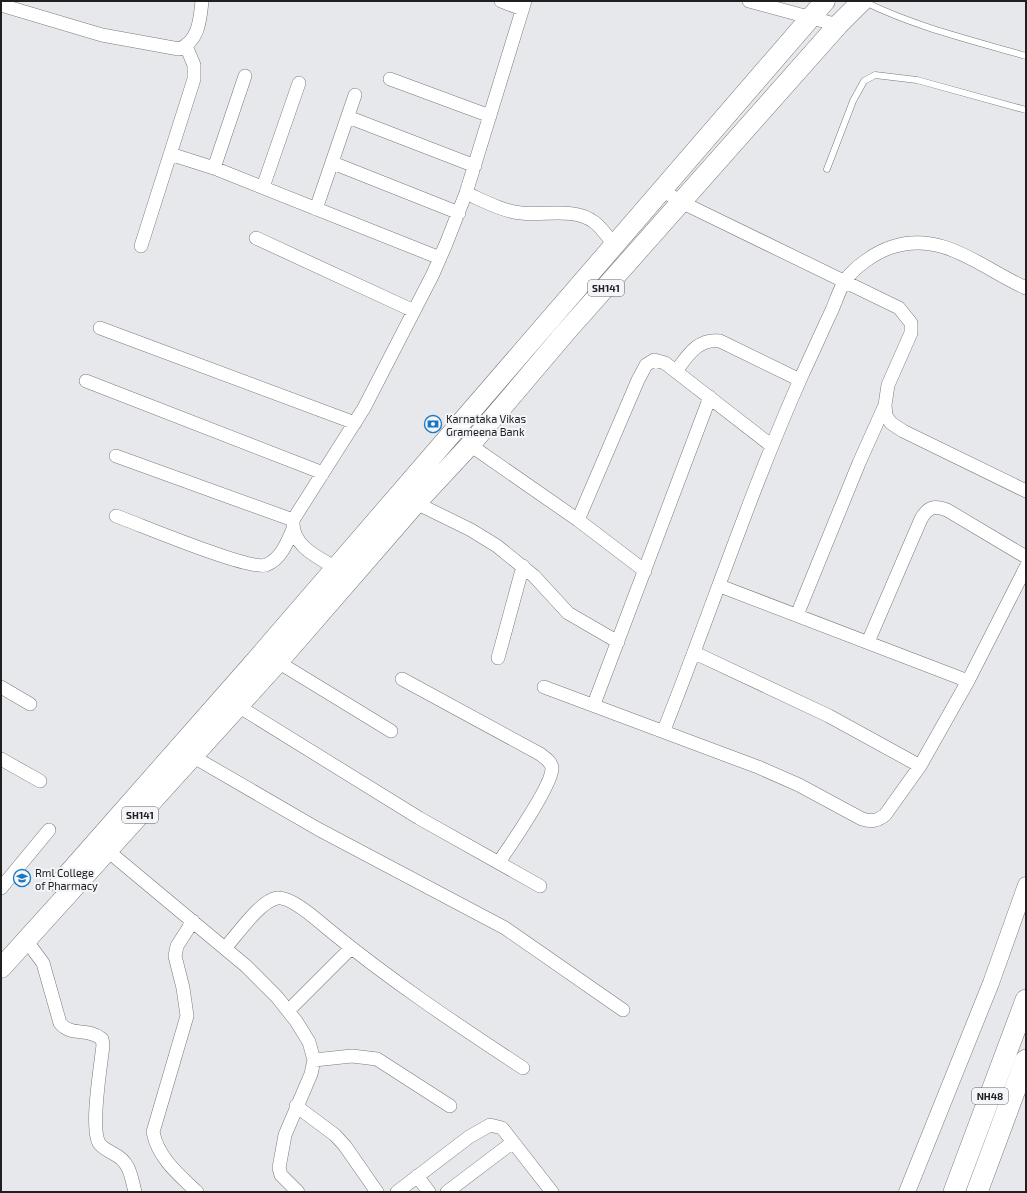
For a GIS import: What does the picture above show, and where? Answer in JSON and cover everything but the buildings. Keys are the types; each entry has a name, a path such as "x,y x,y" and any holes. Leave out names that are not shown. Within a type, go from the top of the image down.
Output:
{"highway":[{"name":"NH48","path":"954,1192 1026,1000"},
{"name":"NH48","path":"977,1192 1026,1060"}],"main road":[{"path":"271,656 343,572 614,245 825,1"},
{"name":"SH141","path":"343,572 416,503 470,445 681,202 838,25 863,1"},
{"name":"SH141","path":"1,968 238,706 271,656"},
{"name":"SH141","path":"1,950 271,656"}],"street":[{"path":"7,4 102,35 179,50 186,46 195,35 199,22 202,1"},
{"path":"116,516 229,557 256,565 264,565 273,561 283,551 293,525 354,423 414,311 440,258 459,213 475,166 523,5 501,1"},
{"path":"749,1 838,25"},
{"path":"141,246 194,79 194,65 186,46"},
{"path":"214,168 245,76"},
{"path":"390,79 490,116"},
{"path":"263,188 298,83"},
{"path":"316,209 333,163 354,95"},
{"path":"348,117 475,166"},
{"path":"170,154 214,168 440,258"},
{"path":"333,163 459,213"},
{"path":"662,190 681,202 899,308 911,323 911,332 888,385 885,405 886,416 891,423 903,431 1026,491"},
{"path":"466,193 509,211 521,213 577,215 588,218 599,227 614,245"},
{"path":"256,238 414,311"},
{"path":"664,730 695,653 772,446 845,281 867,261 892,247 924,243 953,249 965,254 1010,281 1026,288"},
{"path":"100,328 354,423"},
{"path":"676,370 692,350 710,339 720,341 800,380"},
{"path":"578,520 624,411 646,365 654,360 665,362 676,370 772,446"},
{"path":"86,381 323,473"},
{"path":"594,704 710,397"},
{"path":"798,615 859,463 885,405"},
{"path":"470,445 578,520 645,571"},
{"path":"116,456 293,525"},
{"path":"416,503 471,530 497,546 523,566 568,613 618,642"},
{"path":"868,642 921,519 926,511 931,507 938,506 947,510 1026,556"},
{"path":"293,525 297,539 307,550 343,572"},
{"path":"498,658 523,566"},
{"path":"544,687 664,730 758,767 799,785 851,814 870,822 878,820 885,815 920,766 968,681 1026,567"},
{"path":"720,586 968,681"},
{"path":"695,653 829,716 920,766"},
{"path":"271,656 391,731"},
{"path":"402,679 534,751 549,761 552,768 548,784 499,862"},
{"path":"1,687 30,704"},
{"path":"238,706 418,818 540,886"},
{"path":"192,756 318,829 505,928 623,1010"},
{"path":"1,759 40,781"},
{"path":"1,888 49,830"},
{"path":"108,851 246,966 289,1010 309,1042 314,1060 311,1074 296,1106 285,1135 279,1168 281,1175 298,1192"},
{"path":"907,1192 991,983 1026,885"},
{"path":"225,948 259,909 277,898 287,899 427,1004 522,1068"},
{"path":"193,921 177,946 175,956 183,988 187,1016 154,1132 155,1142 172,1169 197,1192"},
{"path":"26,940 43,963 60,1023 68,1030 90,1032 102,1039 103,1045 97,1105 97,1136 100,1144 125,1161 130,1169 135,1192"},
{"path":"289,1010 352,948"},
{"path":"314,1060 352,1056 377,1059 450,1106"},
{"path":"296,1106 335,1135 346,1146 377,1192"},
{"path":"397,1192 469,1136 490,1125 502,1128 552,1192"},
{"path":"447,1192 513,1142"},
{"path":"417,1176 429,1192"}],"lane":[{"path":"863,1 892,16 1026,56"},
{"path":"827,169 853,101 864,81 875,75 886,75 917,80 1026,110"}],"place":[{"name":"Karnataka Vikas Grameena Bank","path":"433,424"},
{"name":"Rml College of Pharmacy","path":"22,878"}]}
